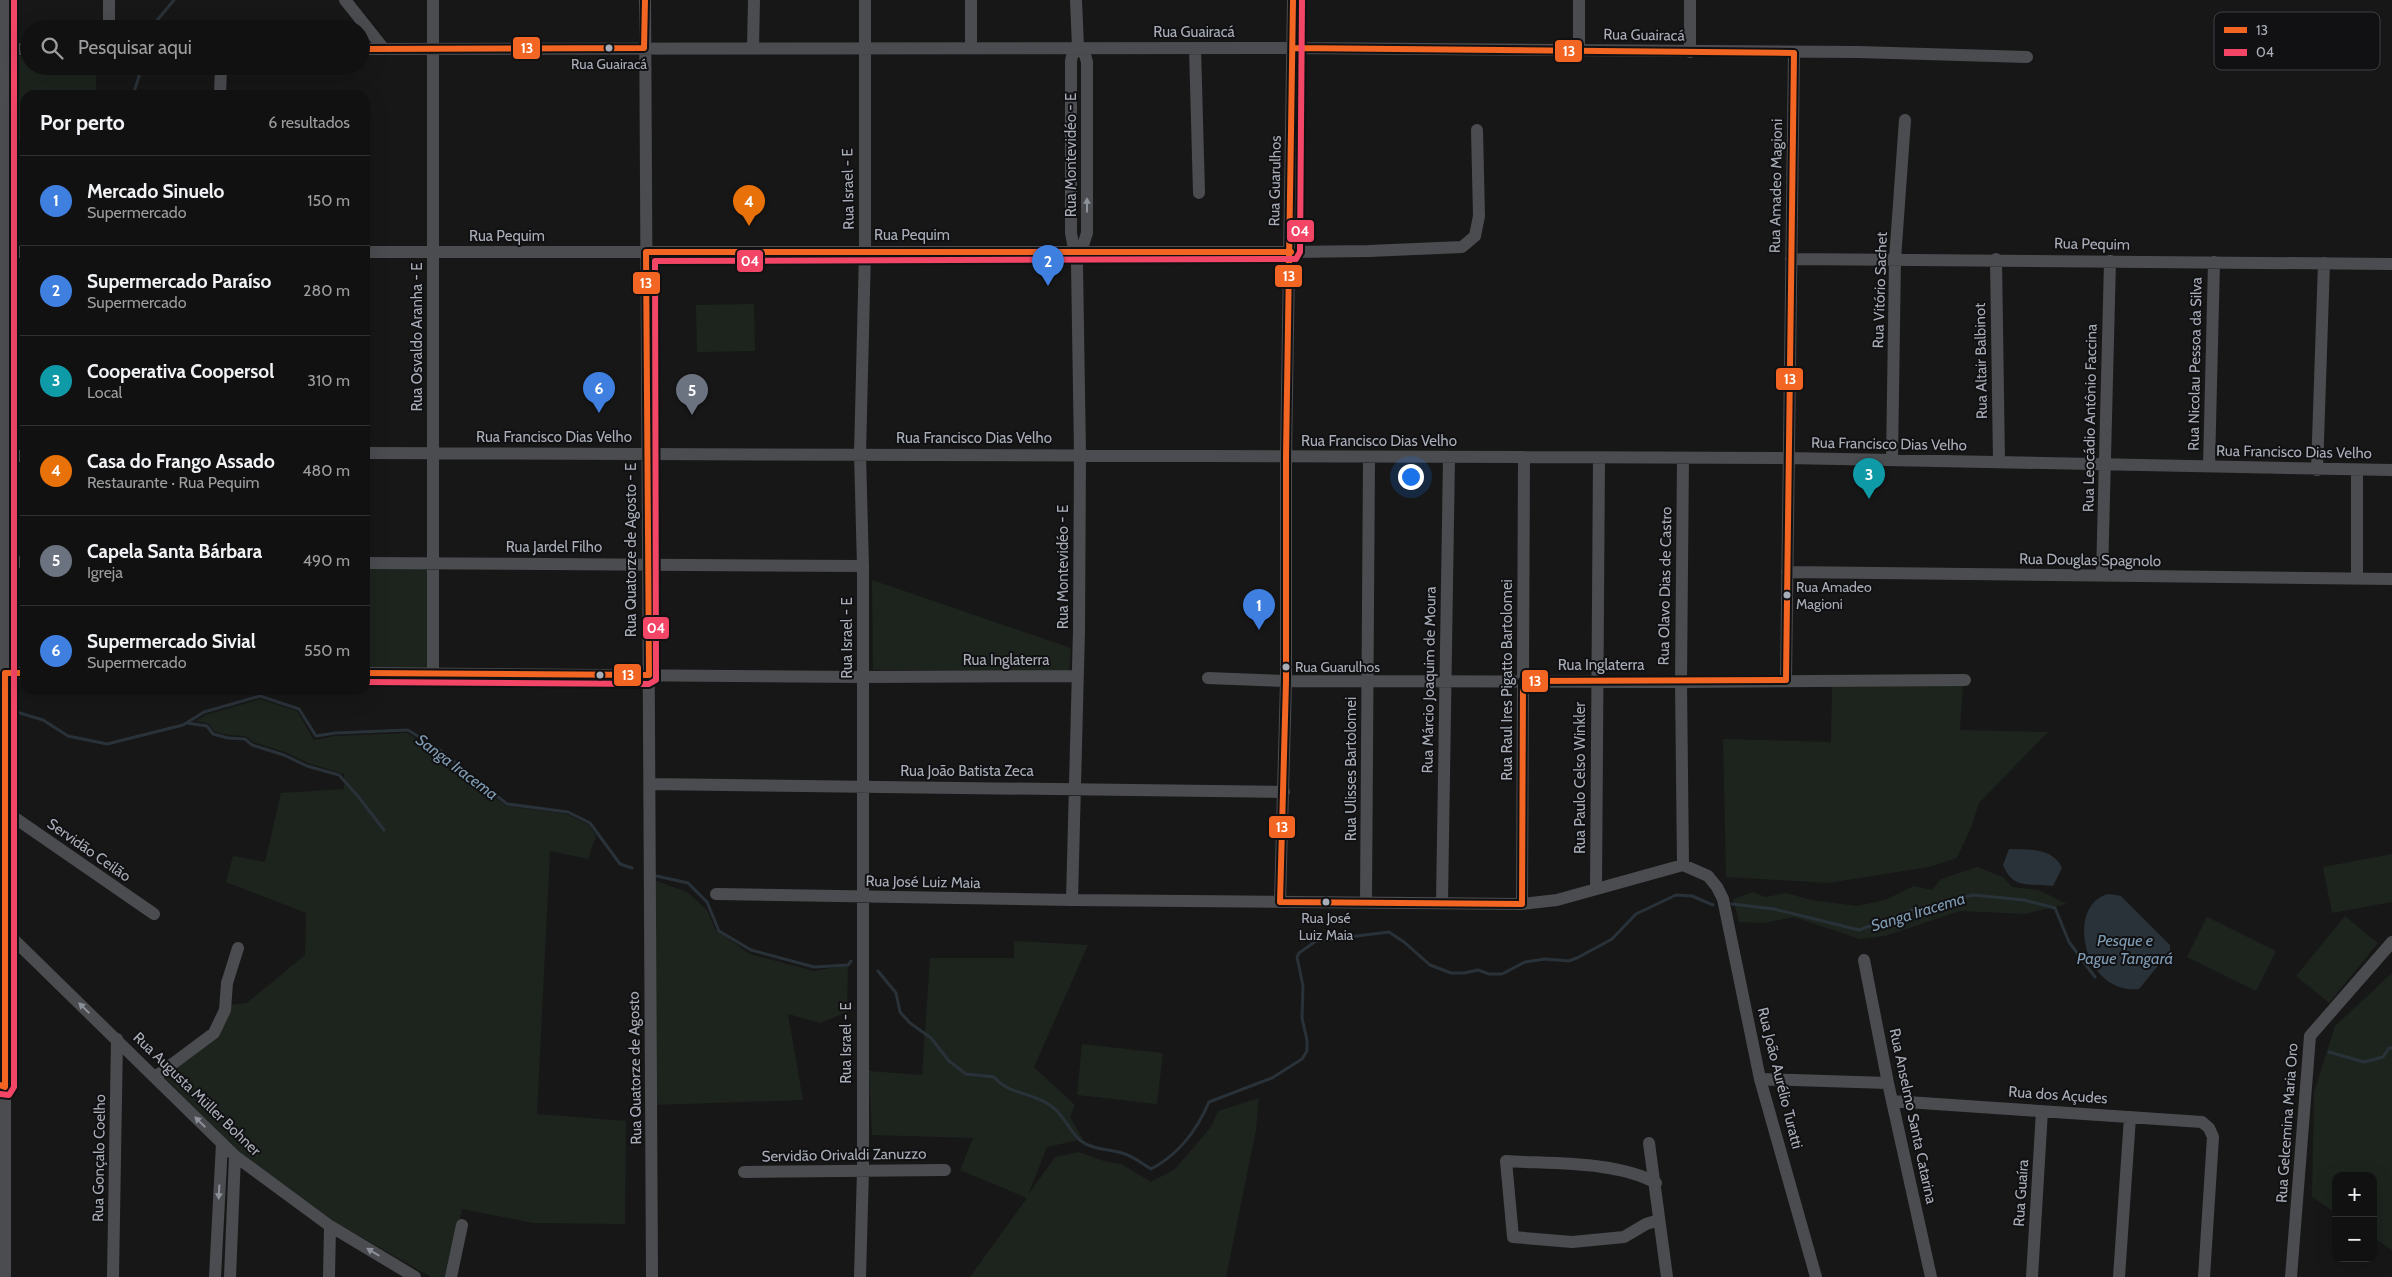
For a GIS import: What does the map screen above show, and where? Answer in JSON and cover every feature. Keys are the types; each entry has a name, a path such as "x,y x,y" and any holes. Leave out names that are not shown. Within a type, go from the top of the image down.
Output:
{"street":[{"path":"5,0 2,49 2,456 5,562 2,673 5,817 2,928 2,1086 5,1277"},
{"path":"109,0 109,20"},
{"path":"344,0 361,20"},
{"name":"Rua Osvaldo Aranha - E","path":"433,674 434,0"},
{"name":"Rua Quatorze de Agosto - E","path":"645,0 650,859"},
{"path":"754,0 754,48"},
{"name":"Rua Israel - E","path":"860,1277 864,1170 863,566 860,454 865,252 865,0"},
{"path":"971,0 971,48"},
{"name":"Rua Montevidéo - E","path":"1072,900 1077,676 1080,630 1077,256 1071,233 1071,61 1078,48 1076,0"},
{"name":"Rua Guarulhos","path":"1280,902 1286,681 1286,457 1294,0"},
{"path":"1579,0 1579,50"},
{"path":"1690,0 1690,52"},
{"path":"370,31 384,48"},
{"name":"Rua Guairacá","path":"370,48 1293,48 1579,50 2026,57"},
{"path":"1195,48 1199,193"},
{"path":"2,49 20,49"},
{"name":"Rua Amadeo Magioni","path":"1786,680 1794,53"},
{"path":"220,75 220,90"},
{"name":"Rua Vitório Sachet","path":"1892,460 1895,259 1905,120"},
{"name":"Rua Pequim","path":"370,252 865,252 1077,256 1369,252 1462,247 1475,236 1479,216 1477,130"},
{"path":"3,252 20,252"},
{"name":"Rua Pequim","path":"1791,259 1996,259 2392,264"},
{"name":"Rua Altair Balbinot","path":"1996,259 1999,462"},
{"name":"Rua Leocádio Antônio Faccina","path":"2102,576 2110,261"},
{"name":"Rua Nicolau Pessoa da Silva","path":"2209,466 2214,262"},
{"path":"2317,470 2324,263"},
{"name":"Rua Francisco Dias Velho","path":"370,453 1080,454 1286,457 1788,458 2392,470"},
{"path":"2,456 20,456"},
{"name":"Rua Ulisses Bartolomei","path":"1366,901 1369,457"},
{"name":"Rua Márcio Joaquim de Moura","path":"1442,902 1449,457"},
{"name":"Rua Raul Ires Pigatto Bartolomei","path":"1522,904 1524,457"},
{"name":"Rua Paulo Celso Winkler","path":"1596,888 1599,458"},
{"name":"Rua Olavo Dias de Castro","path":"1683,458 1681,682 1683,865"},
{"path":"2357,470 2357,579"},
{"path":"5,562 20,562"},
{"name":"Rua Jardel Filho","path":"370,563 648,563 863,566"},
{"name":"Rua Douglas Spagnolo","path":"1787,572 2392,579"},
{"path":"2,673 20,673"},
{"name":"Rua Inglaterra","path":"370,673 863,677 1077,676"},
{"name":"Rua Inglaterra","path":"1208,678 1286,681 1681,682 1965,680"},
{"name":"Rua João Batista Zeca","path":"650,784 1284,792"},
{"name":"Servidão Ceilão","path":"5,817 16,818 154,914"},
{"name":"Rua Quatorze de Agosto","path":"650,859 652,1277"},
{"name":"Rua José Luiz Maia","path":"716,894 1072,900 1366,901 1522,904 1557,900 1683,865"},
{"name":"Rua João Aurélio Turatti","path":"1683,865 1702,872 1717,886 1724,899 1760,1079 1816,1277"},
{"name":"Rua Augusta Müller Bohner","path":"2,928 235,1156 330,1226 415,1277"},
{"name":"Rua Gelcemina Maria Oro","path":"2292,1277 2310,1036 2392,942"},
{"path":"155,1077 214,1032 225,1010 227,983 232,961 238,948"},
{"name":"Rua Anselmo Santa Catarina","path":"1864,960 1888,1083 1931,1277"},
{"name":"Rua Gonçalo Coelho","path":"113,1277 117,1040"},
{"path":"1760,1079 1888,1083"},
{"name":"Rua dos Açudes","path":"1892,1101 2202,1122 2209,1128 2213,1137 2204,1277"},
{"name":"Rua Guaíra","path":"2032,1277 2042,1110"},
{"path":"2119,1277 2130,1116"},
{"path":"1649,1142 1656,1183 1667,1277"},
{"path":"216,1277 222,1143"},
{"path":"230,1277 235,1156"},
{"path":"1656,1183 1641,1174 1617,1169 1506,1161 1513,1237 1572,1242 1624,1237 1646,1224 1659,1220"},
{"name":"Servidão Orivaldi Zanuzzo","path":"744,1172 944,1170"},
{"path":"451,1277 462,1225"},
{"path":"329,1277 330,1226"}],"shaded area":[{"path":"11,55 20,56 20,75 96,75 96,90 20,90 20,141 11,141"},
{"path":"754,304 755,351 697,352 696,305"},
{"path":"370,567 428,568 428,669 370,669"},
{"path":"872,580 1071,648 1069,671 873,670"},
{"path":"1963,685 1960,730 2048,732 1979,803 1971,828 1957,858 1929,867 1828,883 1726,877 1723,739 1831,742 1832,686"},
{"path":"260,699 297,711 314,740 335,736 407,733 436,750 506,806 567,814 589,825 596,836 588,859 550,851 537,1114 626,1121 625,1224 533,1223 462,1209 448,1277 431,1277 335,1222 239,1152 165,1078 218,1034 229,1005 247,1003 305,955 306,913 226,882 233,856 265,862 281,793 344,789 344,774 308,763 285,752 253,742 246,736 215,732 209,724 196,721 205,715"},
{"path":"2392,854 2392,902 2332,913 2323,867"},
{"path":"1977,867 2003,877 2012,887 2039,890 2067,904 2025,914 1960,911 1885,936 1860,939 1794,917 1764,923 1739,922 1733,899 1753,892 1765,897 1786,893 1811,900 1857,906 1885,900 1914,886 1932,890 1941,879"},
{"path":"654,880 687,892 707,910 715,929 750,954 814,971 848,965 847,1012 820,1023 788,1014 803,1100 654,1105"},
{"path":"2345,916 2378,943 2329,1003 2296,976"},
{"path":"2207,917 2276,951 2256,991 2187,957"},
{"path":"1014,941 1088,945 1034,1067 1075,1105 1070,1117 1083,1139 1047,1147 1028,1195 1055,1157 1079,1152 1104,1161 1121,1164 1151,1182 1175,1169 1211,1127 1218,1111 1259,1098 1256,1130 1226,1277 970,1277 1027,1198 960,1170 973,1138 872,1135 869,1071 922,1075 930,958 1014,958"},
{"path":"2392,973 2392,1250 2377,1240 2377,1172 2332,1172 2332,1210 2312,1197 2314,1092 2335,1026"},
{"path":"1082,1044 1163,1053 1157,1104 1077,1095"}],"water":[{"path":"2009,849 2040,851 2053,856 2062,868 2053,886 2023,884 2012,878 2003,865"},
{"name":"Pesque e Pague Tangará","path":"2109,894 2121,896 2170,945 2170,951 2139,989 2120,987 2104,978 2093,964 2086,947 2084,930 2087,913 2095,901"}],"waterway":[{"path":"157,20 174,0"},
{"path":"135,90 139,75"},
{"name":"Sanga Iracema","path":"20,713 43,720 68,736 107,744 183,725 204,712 260,696 299,709 316,736 335,733 408,730 437,748 507,804 568,812 590,823 620,864 632,868"},
{"path":"187,723 207,726 213,734 228,738 245,739 252,745 284,755 307,766 339,775 384,830"},
{"name":"Sanga Iracema","path":"652,875 688,883 707,902 719,931 751,950 814,967 848,965 851,961"},
{"name":"Sanga Iracema","path":"878,971 896,993 900,1012 910,1023 931,1038 949,1061 966,1074 994,1077 1007,1087 1044,1101 1056,1109 1081,1141 1097,1148 1128,1155 1151,1169 1170,1157 1186,1141 1199,1122 1209,1102 1272,1078 1302,1059 1307,1051 1307,1040 1302,1018 1303,986 1297,957 1299,953 1316,941 1389,932 1404,942 1430,965 1451,973 1478,970 1489,974 1502,974 1525,962 1545,959 1569,961 1579,957 1612,939 1636,914 1676,895 1692,896 1713,905"},
{"name":"Sanga Iracema","path":"1732,904 1774,909 1859,930 1912,910 1973,895 2024,900 2055,908 2069,942 2095,977"},
{"name":"Sanga Iracema","path":"2329,1052 2364,1062 2383,1057 2389,1048 2392,1048"}],"transit line":[{"name":"04","path":"0,1094 9,1095 14,1087 14,0"},
{"name":"13","path":"370,49 644,48 645,0"},
{"name":"13","path":"1293,0 1286,457 1286,681 1280,902 1522,904 1523,681 1786,680 1794,53 1293,48"},
{"name":"04","path":"370,682 649,684 656,680 655,261 1296,259 1300,252 1302,0"},
{"name":"13","path":"370,673 649,675 646,252 1291,252"},
{"name":"13","path":"0,1085 5,1087 5,673 20,673"}],"place":[{"name":"Rua Guairacá","path":"609,48"},
{"name":"Casa do Frango Assado","path":"749,226"},
{"name":"Supermercado Paraíso","path":"1048,286"},
{"name":"Supermercado Sivial","path":"599,413"},
{"name":"Capela Santa Bárbara","path":"692,415"},
{"name":"Cooperativa Coopersol","path":"1869,499"},
{"name":"Rua Amadeo Magioni","path":"1787,595"},
{"name":"Mercado Sinuelo","path":"1259,630"},
{"name":"Rua Guarulhos","path":"1286,667"},
{"name":"Rua José Luiz Maia","path":"1326,902"}]}
